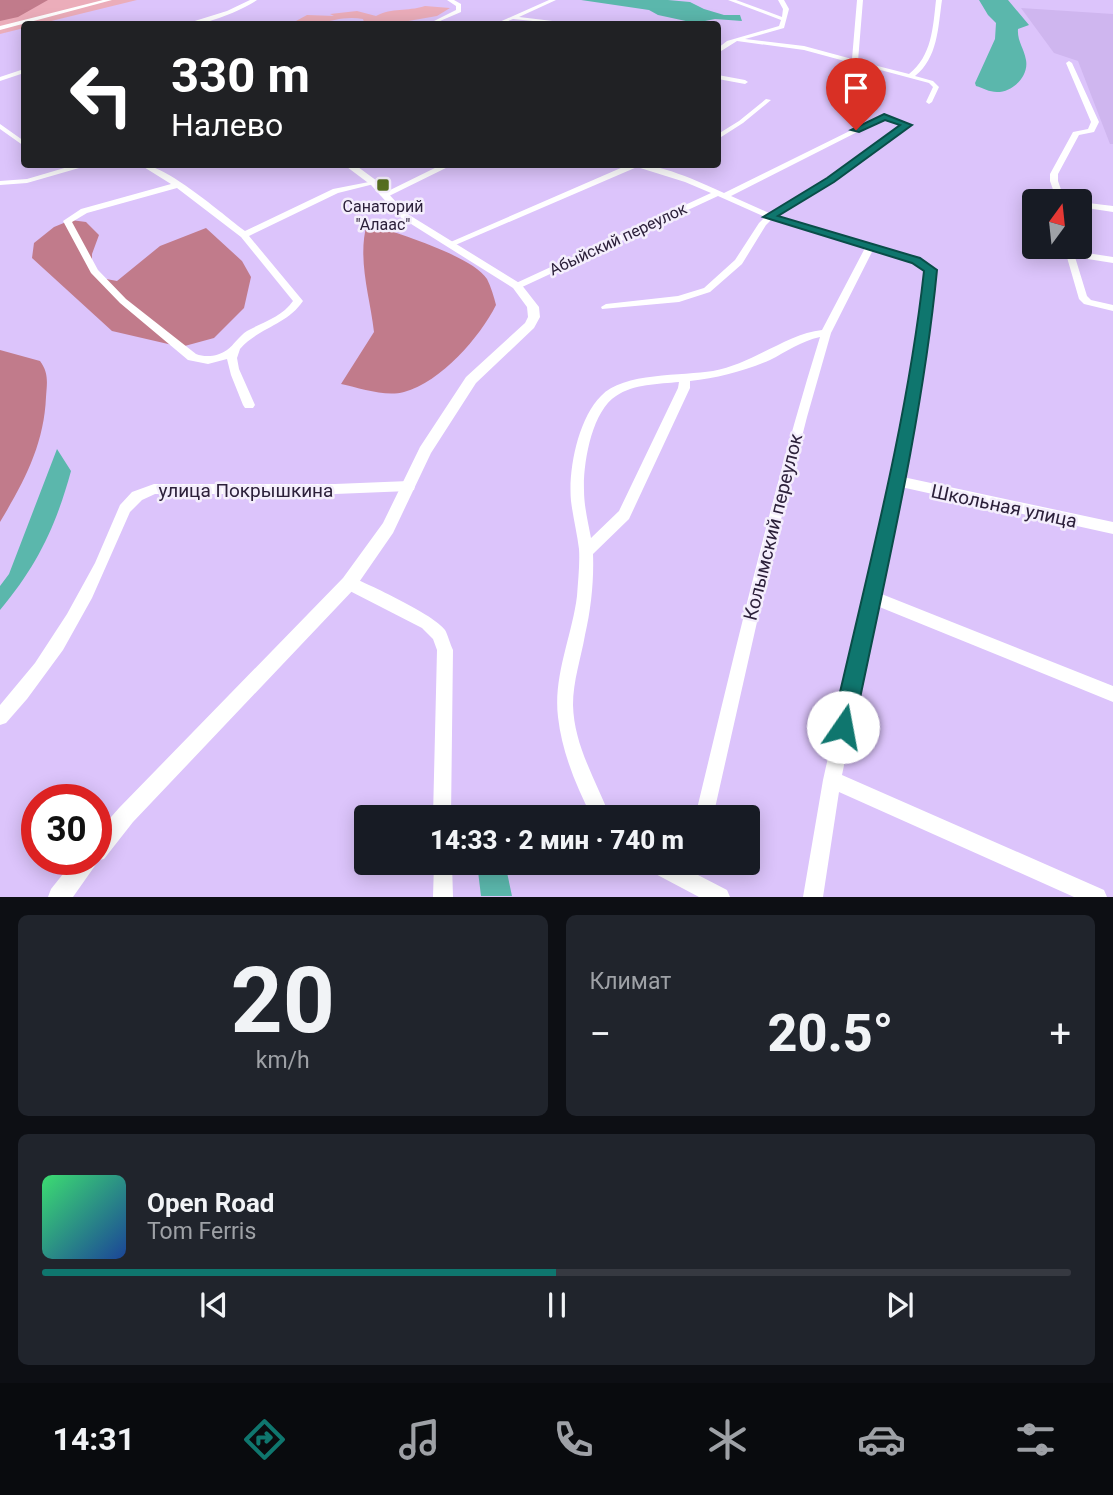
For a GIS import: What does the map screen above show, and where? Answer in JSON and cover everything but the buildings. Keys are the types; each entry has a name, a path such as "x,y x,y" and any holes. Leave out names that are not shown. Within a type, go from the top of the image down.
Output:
{"street":[{"path":"28,21 110,0"},
{"path":"198,21 229,12 254,0"},
{"path":"437,21 459,11 459,5 450,0"},
{"path":"506,21 553,0"},
{"path":"731,0 783,19"},
{"path":"721,46 779,29 785,4 781,0"},
{"path":"834,85 856,62 860,0"},
{"path":"911,77 923,66 930,53 939,0"},
{"path":"514,18 538,21"},
{"path":"0,28 21,23"},
{"path":"738,40 804,48 911,77 936,86 929,102"},
{"path":"1057,189 1054,174 1076,134 1091,130 1096,122 1075,83 1069,63"},
{"path":"0,79 21,72"},
{"path":"721,78 744,82"},
{"path":"721,135 768,100"},
{"name":"Абыйский переулок","path":"517,286 721,194 880,118 907,125 830,180 769,217"},
{"path":"0,126 21,142"},
{"path":"0,192 27,181 74,168"},
{"path":"150,168 178,185 244,235 298,301 292,311 246,337 234,351 232,359 249,405"},
{"path":"112,832 349,583 388,528 425,451 471,380 530,325 534,317 533,307 517,286 403,215 379,189 352,168"},
{"path":"244,235 336,191 379,189 439,168"},
{"path":"450,244 628,168"},
{"path":"664,168 769,217 916,260 930,270 926,313 896,481 832,780 813,897"},
{"path":"0,183 27,181"},
{"path":"178,185 84,211 67,221 94,271 123,301 192,358 198,361 206,360 234,351"},
{"path":"1092,206 1113,209"},
{"path":"606,307 679,299 707,290 739,262 769,217"},
{"name":"Колымский переулок","path":"707,805 766,551 825,334 870,247"},
{"path":"1092,255 1113,260"},
{"path":"1071,259 1082,297 1088,302 1113,307"},
{"path":"595,805 585,786 565,717 565,694 581,622 586,552 577,499 577,473 582,448 594,414 607,396 616,389 685,379 745,366 810,336 825,334"},
{"path":"586,552 624,516 684,388 685,379"},
{"name":"Школьная улица","path":"896,481 1113,528"},
{"name":"улица Покрышкина","path":"0,717 49,659 72,624 125,509 137,496 154,489 335,489 409,486"},
{"path":"349,583 426,623 439,634 445,650 442,805"},
{"path":"871,597 1113,694"},
{"path":"832,780 1097,897"},
{"path":"59,897 76,875"},
{"path":"443,875 443,897"},
{"path":"694,875 720,897"}],"shaded area":[{"path":"0,0 137,0 51,21 21,21 21,29 0,34"},
{"path":"0,0 48,0 18,17 0,21"},
{"path":"581,0 690,2 724,15 740,15 742,21 686,21 658,15 649,10"},
{"path":"979,0 1008,0 1029,25 1018,29 1026,60 1025,72 1019,82 1003,91 989,91 976,86 975,83 995,39 996,23"},
{"path":"425,6 450,8 437,16 408,21 364,21 351,18 296,21 307,15 334,16 330,14 357,11 376,16 388,11"},
{"path":"1021,8 1113,14 1113,144 1110,144 1078,61 1054,53"},
{"path":"71,220 86,222 99,235 92,254 92,270 101,278 117,281 160,246 206,228 242,261 251,277 244,308 214,338 181,347 112,331 32,258 34,243 54,227"},
{"path":"367,223 449,253 478,270 487,279 496,305 480,331 458,357 432,379 404,392 381,393 341,384 374,332 363,251"},
{"path":"0,350 40,361 47,383 37,447 25,478 0,522"},
{"path":"57,449 71,471 59,510 35,561 0,610 0,586 9,574"},
{"path":"478,875 508,875 512,896 481,896"}],"place":[{"name":"Санаторий \"Алаас\"","path":"383,185"}],"route":[{"path":"843,727 896,481 926,313 930,270 916,260 769,217 796,198 830,180 907,125 884,117 856,130"}]}
